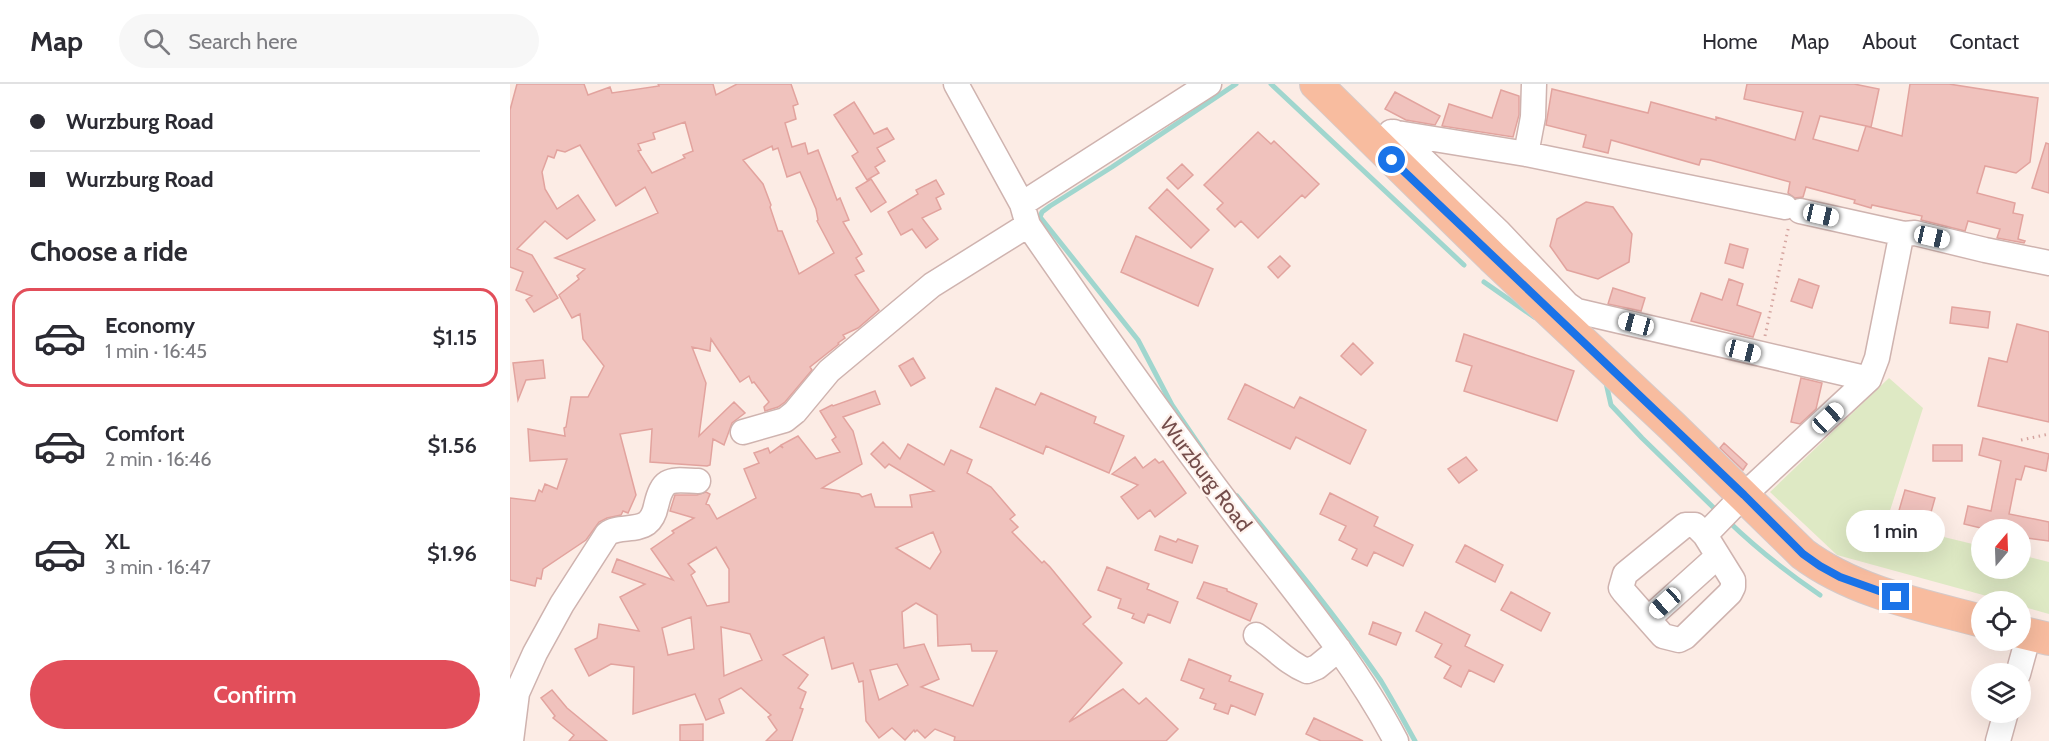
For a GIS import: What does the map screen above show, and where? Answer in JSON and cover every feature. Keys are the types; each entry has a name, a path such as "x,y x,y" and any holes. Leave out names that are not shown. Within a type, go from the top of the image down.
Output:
{"main road":[{"path":"1316,84 1492,257 1744,495 1783,536 1820,566 1864,587 1971,618"}],"street":[{"name":"Wurzburg Road","path":"956,84 1025,215 1136,380 1339,649 1384,718 1396,741"},
{"path":"743,432 785,420 795,412 829,371 932,285 1025,215 1209,84"},
{"path":"1526,154 1533,117 1534,84"},
{"path":"1362,131 1394,132 1526,154 1792,213 1904,234 1911,232 2049,263"},
{"path":"1394,132 1499,232 1567,304 1577,311 1869,379"},
{"path":"1705,536 1744,495 1869,379 1877,358 1900,242 1904,234"},
{"path":"511,741 517,693 535,652 562,604 607,534 612,530 629,529 647,523 655,512 661,488 668,483 677,480 698,481"},
{"path":"1685,525 1695,525 1705,536 1732,580 1733,587 1730,593 1685,637 1679,640 1663,636 1621,588 1625,574 1685,525"},
{"path":"1648,619 1718,556"},
{"path":"1256,635 1291,664 1307,671 1317,667 1339,649"},
{"path":"2022,663 2033,635"},
{"path":"1998,741 2003,723"}],"path":[{"path":"1761,355 1792,213"},
{"path":"2021,440 2049,434"}],"green space":[{"path":"1889,378 1923,408 1886,523 1971,544 1971,579 2031,579 2031,558 2049,562 2049,614 2031,609 2031,591 1971,592 1837,555 1770,492"}],"building":[{"path":"517,84 584,84 588,95 610,87 612,93 659,86 658,84 713,84 716,95 737,84 791,84 798,104 793,106 796,119 785,123 792,147 805,143 808,154 818,150 837,200 840,198 849,220 843,222 862,254 856,258 864,271 855,275 879,310 858,328 843,335 845,338 839,344 810,367 812,370 785,402 765,411 764,407 769,402 754,382 752,383 749,376 740,382 711,339 710,351 692,347 706,383 699,436 734,402 745,413 732,423 724,445 713,439 710,465 707,466 650,462 652,429 620,434 636,495 628,513 623,511 621,515 599,522 586,540 543,569 541,579 537,578 535,586 510,580 510,498 535,501 539,490 542,492 545,484 557,489 567,459 530,461 528,429 565,436 564,428 571,397 588,397 604,366 583,339 580,314 572,318 559,295 579,279 577,276 585,269 555,258 658,213 645,187 616,206 580,145 565,152 557,150 554,158 548,156 542,172 545,189 557,209 578,195 595,220 567,239 545,221 517,249 532,255 558,298 534,312 526,300 532,296 516,290 523,272 510,267 510,110","holes":["685,122 693,151 683,155 685,158 652,173 638,151 641,150 638,144 655,139 653,133","772,146 773,150 778,148 787,177 800,172 816,209 817,221 834,253 799,274 782,231 778,231 763,184 743,160"]},
{"path":"1747,84 1854,84 1879,89 1871,127 1820,116 1813,139 1858,151 1866,126 1902,136 1910,84 1949,84 2038,98 2030,162 2016,173 1985,166 1977,193 2015,203 2013,213 2023,215 2018,239 2025,241 2024,243 1997,238 2000,229 1968,221 1965,231 1921,220 1922,216 1872,205 1871,208 1854,203 1855,200 1806,187 1803,197 1795,198 1788,193 1790,182 1710,160 1701,159 1699,165 1611,140 1608,153 1583,147 1586,135 1546,125 1552,89 1648,113 1651,102 1716,120 1716,117 1795,140 1803,112 1744,99"},
{"path":"1501,90 1519,96 1519,115 1513,137 1442,126 1449,104 1492,118"},
{"path":"1395,92 1440,116 1435,125 1406,120 1385,109"},
{"path":"854,102 874,134 887,128 894,139 877,148 885,161 875,167 879,173 867,180 852,156 858,152 834,115"},
{"path":"1258,132 1271,144 1274,141 1319,184 1305,198 1302,195 1258,238 1241,221 1235,227 1217,209 1223,203 1204,185"},
{"path":"2046,143 2049,144 2049,193 2032,188"},
{"path":"1182,164 1193,175 1178,189 1167,178"},
{"path":"871,179 886,202 871,212 856,188"},
{"path":"936,180 944,194 936,198 941,209 922,218 938,239 926,248 912,229 901,235 888,212 918,194 916,190"},
{"path":"1167,189 1209,230 1191,248 1149,208"},
{"path":"1586,202 1613,207 1632,234 1629,262 1598,279 1567,270 1550,246 1557,219"},
{"path":"1136,236 1213,269 1198,306 1121,272"},
{"path":"1730,244 1748,249 1743,268 1725,263"},
{"path":"1280,256 1290,266 1278,278 1268,267"},
{"path":"1729,279 1743,284 1737,305 1761,313 1753,337 1691,321 1701,293 1722,300"},
{"path":"1799,279 1819,286 1812,308 1791,301"},
{"path":"1613,288 1645,298 1641,311 1608,304"},
{"path":"1952,307 1990,312 1988,328 1950,323"},
{"path":"2017,324 2049,332 2049,422 1978,406 1989,358 2007,362"},
{"path":"1464,334 1574,371 1557,421 1464,391 1472,366 1456,361"},
{"path":"1353,343 1373,363 1361,375 1341,356"},
{"path":"913,358 925,378 911,386 899,366"},
{"path":"543,360 545,378 526,380 518,400 513,363"},
{"path":"1801,378 1822,383 1816,409 1800,424 1791,422"},
{"path":"1245,384 1294,408 1300,397 1366,430 1350,464 1296,437 1290,449 1228,419"},
{"path":"996,388 1035,405 1041,393 1096,417 1094,423 1124,436 1109,473 1046,446 1043,454 980,427"},
{"path":"875,391 880,404 843,417 853,431 862,464 822,488 859,494 862,497 871,494 875,507 912,507 910,495 934,491 889,464 885,468 871,454 883,442 900,459 908,444 944,465 951,450 972,460 967,473 991,487 1015,515 1010,519 1018,527 1012,532 1042,563 1044,561 1050,567 1091,617 1083,624 1122,663 1069,722 1123,689 1139,704 1146,698 1178,729 1166,741 954,741 955,737 935,729 925,738 914,730 905,740 892,728 879,738 866,721 863,681 859,682 853,663 832,669 824,637 783,655 808,675 798,688 806,692 792,741 766,741 777,730 768,717 771,715 741,688 719,699 724,713 706,720 695,694 633,714 634,667 611,664 589,676 575,649 597,638 599,624 639,631 620,597 645,584 612,572 617,559 673,580 651,549 674,533 672,531 694,518 670,511 675,495 697,495 706,492 710,494 706,504 709,505 717,519 756,498 744,469 759,463 754,453 768,448 770,453 780,446 783,448 781,445 798,436 816,459 840,452 832,440 836,437 820,411","holes":["933,532 941,552 930,569 896,548","716,547 729,569 729,602 707,606 691,575 695,572 688,564","916,603 937,615 938,646 971,644 972,651 997,651 973,706 921,687 939,679 924,644 904,648 902,612","691,617 694,649 668,655 662,628","721,627 750,634 762,660 724,676","897,664 908,685 879,700 870,670"]},
{"path":"1983,438 2049,454 2046,471 2025,466 2021,480 2016,479 2009,514 2049,522 2049,541 2031,539 2031,519 1971,519 1971,526 1964,524 1968,506 1991,511 2001,461 1979,455"},
{"path":"1724,443 1747,464 1743,470 1720,448"},
{"path":"1933,445 1962,445 1962,461 1933,461"},
{"path":"1135,457 1143,468 1155,459 1159,463 1163,461 1186,493 1155,517 1150,510 1138,519 1121,497 1138,485 1112,474"},
{"path":"1466,457 1477,470 1459,483 1448,469"},
{"path":"1905,490 1935,498 1928,523 1898,514"},
{"path":"1330,493 1378,517 1374,526 1413,545 1403,566 1374,552 1367,566 1352,559 1357,549 1339,540 1346,526 1320,514"},
{"path":"1160,536 1198,546 1192,563 1155,550"},
{"path":"1465,545 1503,565 1495,582 1456,562"},
{"path":"1107,567 1149,584 1147,589 1178,602 1170,623 1148,614 1144,623 1132,618 1134,614 1118,608 1121,599 1098,590"},
{"path":"1204,582 1227,589 1257,604 1250,621 1197,598"},
{"path":"1511,592 1550,613 1541,631 1501,610"},
{"path":"1425,612 1470,635 1465,646 1503,665 1494,682 1469,670 1461,687 1444,678 1451,666 1435,657 1442,644 1416,631"},
{"path":"1373,622 1401,633 1396,645 1369,634"},
{"path":"1189,659 1231,676 1229,681 1263,694 1255,715 1231,705 1228,714 1214,709 1216,704 1200,698 1204,689 1181,680"},
{"path":"552,690 567,708 607,741 569,741 574,735 553,718 555,716 541,698"},
{"path":"1314,718 1363,741 1321,741 1306,734"},
{"path":"703,724 703,741 680,741 680,725"}],"waterway":[{"path":"1206,455 1172,405 1138,340 1040,217 1042,212 1050,206 1236,84"},
{"path":"1271,84 1464,265"},
{"path":"1484,282 1534,317"},
{"path":"1606,383 1611,405 1718,512"},
{"path":"1237,496 1364,657 1381,681 1415,741"},
{"path":"1727,520 1795,578 1820,595"}],"route":[{"path":"1392,160 1803,554 1840,577 1896,597"}]}
